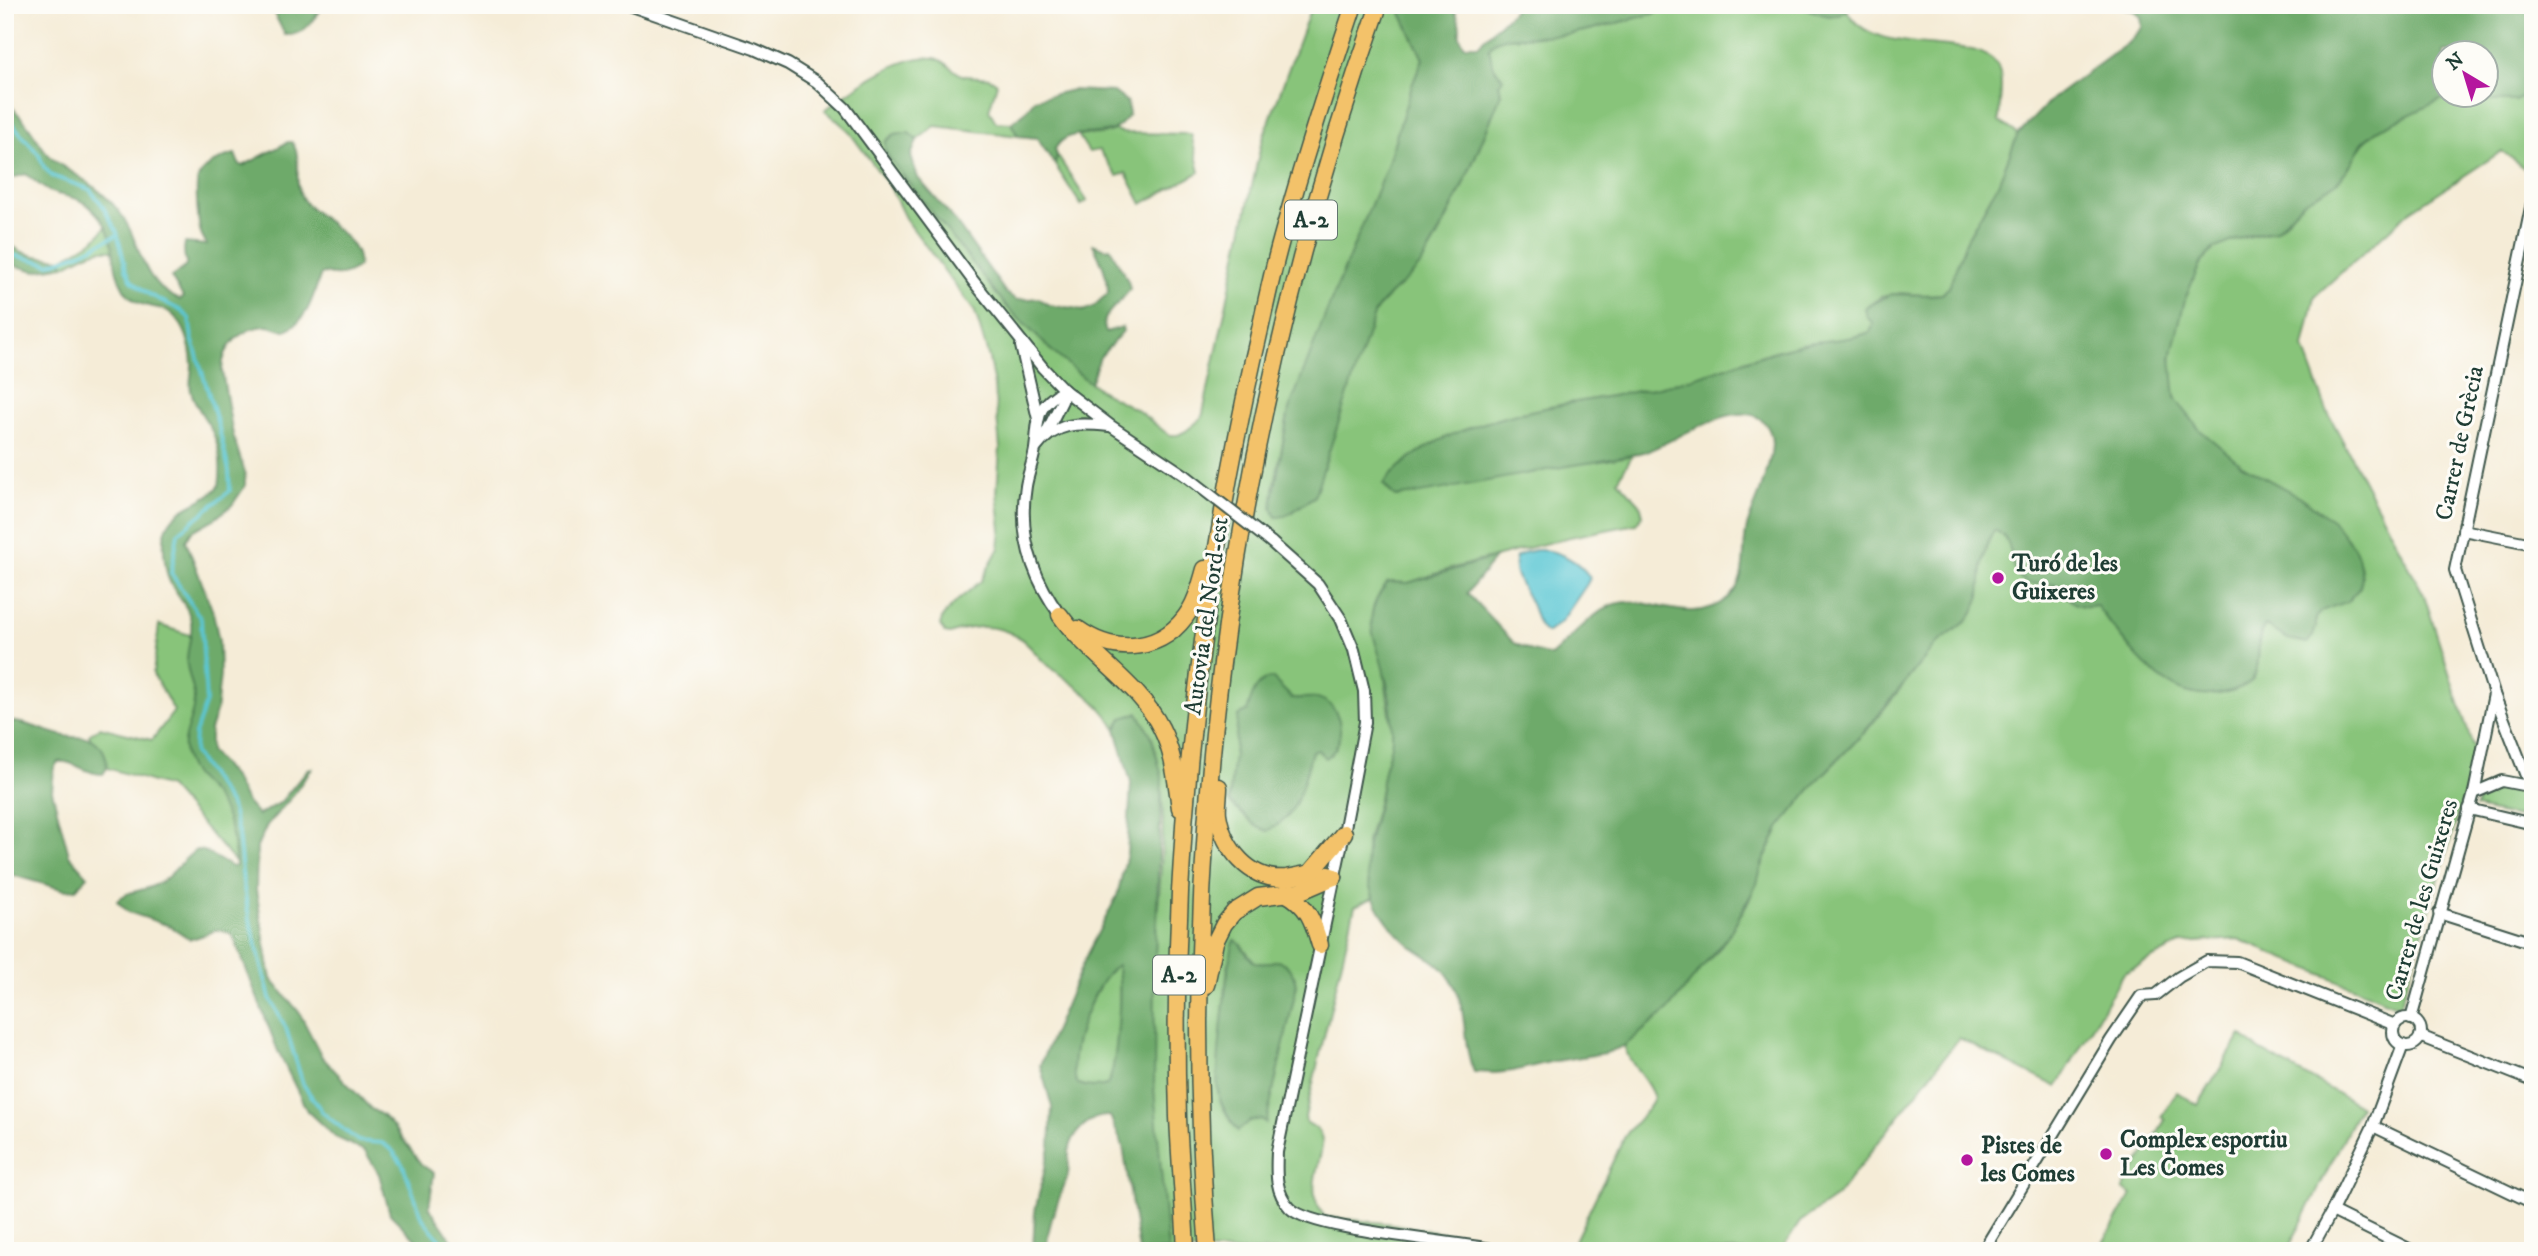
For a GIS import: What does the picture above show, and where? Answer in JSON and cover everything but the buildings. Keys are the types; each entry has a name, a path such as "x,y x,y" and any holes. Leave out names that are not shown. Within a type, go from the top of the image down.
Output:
{"highway":[{"name":"Autovia del Nord-est","path":"1186,1251 1178,1104 1180,931 1199,665 1217,541 1277,252 1318,111 1354,5"},
{"name":"Autovia del Nord-est","path":"1208,1251 1202,1146 1199,942 1213,737 1229,611 1280,335 1325,167 1379,5"},
{"path":"1060,615 1084,633 1108,644 1129,648 1156,641 1178,626 1190,610 1217,541"},
{"path":"1060,615 1088,648 1142,700 1160,726 1174,767 1185,832"},
{"path":"1213,737 1219,769 1218,814 1231,849 1241,862 1262,875 1287,878 1311,872 1334,877"},
{"path":"1311,872 1344,834"},
{"path":"1199,1004 1208,979 1215,943 1224,924 1245,903 1258,897 1299,892 1334,877"},
{"path":"1285,894 1296,899 1308,911 1320,945"}],"street":[{"path":"628,5 754,49 788,64 817,82 845,108 1021,343 1064,390 1111,426 1186,476 1271,542 1318,584 1341,619 1354,650 1364,691 1365,722 1277,1152 1275,1178 1291,1210 1311,1220 1337,1226 1474,1244 1502,1251"},
{"name":"Carrer de Grècia","path":"2531,787 2494,695 2455,570 2533,198"},
{"path":"1021,343 1038,419"},
{"path":"1060,615 1036,574 1024,528 1026,485 1038,419 1045,404 1064,390"},
{"path":"1034,450 1045,435 1062,401 1064,390"},
{"path":"1045,435 1058,428 1081,423 1111,426"},
{"path":"2463,530 2533,544"},
{"name":"Carrer de Grècia","path":"2474,793 2494,695"},
{"path":"2474,793 2502,781 2531,787"},
{"name":"Carrer de les Guixeres","path":"2411,1018 2474,793"},
{"path":"2469,809 2533,824"},
{"path":"2439,913 2533,943"},
{"path":"1983,1251 2111,1040 2141,996 2156,995 2179,977 2207,961 2237,962 2395,1025"},
{"path":"2411,1018 2418,1024 2420,1036 2412,1044 2403,1045 2393,1036 2395,1025 2401,1019 2411,1018"},
{"path":"2420,1036 2533,1081"},
{"path":"2310,1251 2373,1125 2403,1045"},
{"path":"2373,1125 2533,1203"},
{"path":"2332,1211 2413,1251"}],"green space":[{"path":"270,5 324,5 303,30 285,35"},
{"path":"1312,5 1402,5 1400,11 1423,59 1412,85 1387,166 1289,410 1274,488 1293,513 1375,312 1423,261 1446,221 1475,158 1501,94 1499,84 1503,78 1489,53 1489,48 1495,41 1589,30 1652,14 1674,5 1798,5 1822,14 1840,15 1847,10 1860,26 1878,36 1970,49 1987,56 2000,73 1999,121 2018,134 1998,184 1966,241 1950,287 1942,294 1901,293 1881,297 1865,308 1874,324 1871,332 1863,335 1808,343 1675,383 1560,405 1479,425 1442,439 1409,459 1383,484 1395,497 1633,454 1618,480 1640,504 1643,515 1636,524 1570,537 1453,568 1408,583 1388,582 1384,672 1392,748 1367,841 1368,879 1373,898 1355,906 1305,1117 1306,1122 1318,1130 1322,1140 1314,1193 1325,1217 1393,1224 1554,1251 1168,1251 1156,1127 1154,1070 1155,958 1163,816 1158,761 1151,735 1122,718 1116,729 1093,700 1045,663 1018,637 984,627 950,634 945,633 940,625 943,616 981,581 999,548 1001,529 997,493 1000,448 989,358 975,312 905,218 890,187 847,129 825,110 877,75 907,61 922,58 939,59 962,75 986,77 994,81 997,84 989,110 996,122 1011,123 1018,136 935,126 917,140 901,133 893,135 885,142 997,295 1054,353 1101,391 1137,410 1169,435 1186,431 1202,418 1261,144","holes":["1287,693 1292,698 1317,698 1334,710 1340,729 1338,743 1321,754 1318,750 1312,751 1307,771 1288,817 1256,826 1229,802 1233,764 1252,699","1236,941 1255,962 1275,961 1295,977 1296,989 1265,1122 1262,1119 1250,1121 1238,1131 1219,1096 1220,1043 1228,964"]},
{"path":"1402,5 1454,5 1460,38 1464,45 1479,45 1517,5 1674,5 1652,14 1569,34 1504,38 1495,41 1489,48 1493,67 1503,78 1499,84 1501,94 1465,179 1423,261 1375,312 1314,497 1291,513 1276,517 1272,508 1273,498 1289,410 1387,166 1412,85 1423,59 1400,11"},
{"path":"1798,5 1850,5 1839,15 1833,16"},
{"path":"2116,5 2533,5 2533,89 2515,101 2500,101 2500,38 2430,38 2430,105 2379,129 2363,142 2348,169 2336,183 2303,202 2276,230 2246,236 2213,249 2200,264 2185,299 2171,357 2175,398 2200,430 2242,465 2300,497 2333,521 2354,547 2362,577 2360,587 2348,601 2321,611 2316,618 2313,636 2307,643 2288,639 2265,625 2261,631 2255,674 2243,687 2206,695 2186,692 2151,670 2121,638 2096,605 2085,606 2071,601 2056,584 2033,584 2023,580 2015,568 2006,540 1994,530 1986,547 1980,596 1973,613 1967,621 1935,645 1867,729 1815,783 1779,828 1762,864 1757,884 1730,933 1668,1010 1624,1046 1606,1053 1513,1071 1474,1072 1467,1049 1463,1014 1451,980 1438,965 1411,946 1394,929 1380,910 1369,883 1367,849 1392,735 1389,693 1372,626 1374,606 1379,595 1388,582 1408,583 1496,557 1467,593 1514,643 1551,656 1588,621 1612,605 1639,603 1683,611 1714,607 1735,590 1742,573 1745,536 1769,463 1771,434 1759,418 1748,414 1735,415 1704,424 1650,450 1616,459 1395,497 1383,484 1409,459 1442,439 1479,425 1560,405 1675,383 1808,343 1862,335 1870,332 1874,324 1867,317 1865,308 1891,294 1942,294 1949,287 1966,241 1998,184 2018,134 2053,98 2128,43 2142,28 2141,17 2134,11"},
{"path":"2533,89 2533,170 2530,173 2502,151 2409,212 2315,296 2304,348 2327,411 2424,595 2476,756 2400,1007 2238,939 2182,943 2124,973 2057,1087 1959,1038 1836,1197 1800,1222 1781,1251 1570,1251 1623,1140 1654,1098 1624,1046 1668,1010 1691,979 1719,949 1749,901 1779,828 1815,783 1868,729 1935,645 1967,621 1973,613 1986,547 1994,530 2003,534 2012,551 2042,585 2060,587 2087,607 2096,605 2151,670 2186,692 2206,695 2227,692 2249,683 2257,667 2261,631 2265,625 2288,639 2316,627 2316,618 2321,610 2361,568 2354,550 2332,521 2303,500 2233,459 2197,427 2180,405 2171,382 2171,360 2191,282 2206,257 2217,248 2230,241 2280,227 2302,203 2337,180 2348,168 2362,144 2393,120 2430,103 2430,108 2500,108 2500,101 2515,101"},
{"path":"1072,90 1114,92 1127,102 1129,114 1121,125 1111,130 1071,136 1062,140 1055,149 1055,165 1037,138 1018,136 1011,123 1024,113 1035,99"},
{"path":"5,98 49,155 112,203 126,222 148,272 166,292 180,300 183,297 171,277 186,265 185,243 207,245 199,226 198,179 204,170 214,163 235,154 239,164 243,166 292,142 297,156 298,187 304,201 347,239 358,257 358,267 346,274 321,274 310,305 295,324 285,330 267,326 249,330 230,346 222,371 233,435 245,473 245,486 232,505 191,532 186,541 213,612 219,641 220,675 216,712 210,730 210,751 233,777 247,803 258,815 280,803 308,769 312,768 291,798 267,825 257,847 256,890 271,979 299,1012 322,1057 371,1109 391,1124 422,1165 434,1173 429,1207 459,1251 427,1251 390,1214 379,1174 365,1151 335,1137 307,1111 278,1051 234,938 219,930 190,939 170,926 128,912 117,901 129,893 159,883 196,850 204,851 232,867 236,866 233,838 224,811 192,772 184,754 194,701 187,664 191,622 188,610 169,580 164,550 165,533 175,516 219,486 219,456 214,436 191,391 191,358 184,332 178,320 168,311 136,301 124,289 103,221 84,202 48,191 26,174 5,180"},
{"path":"1115,130 1123,133 1191,134 1200,172 1142,204 1126,173 1117,176 1099,150 1089,152 1078,135 1103,134"},
{"path":"909,133 917,140 911,156 918,178 956,222 1006,293 1017,300 1039,298 1049,305 1083,311 1093,307 1108,293 1104,268 1093,244 1110,248 1130,289 1105,320 1106,332 1122,327 1123,331 1100,357 1090,383 1054,353 1008,308 890,159 885,151 885,142 895,134"},
{"path":"1057,155 1087,201 1081,205 1055,165"},
{"path":"107,226 115,251 95,251 64,266 62,259 94,240"},
{"path":"5,240 25,253 62,259 64,266 35,271 5,263"},
{"path":"159,625 190,635 199,699 189,735 228,812 236,863 169,787 101,766 89,735 100,727 152,740 174,711 153,674"},
{"path":"1272,678 1292,698 1321,699 1332,706 1340,730 1337,746 1326,758 1318,750 1312,751 1294,807 1278,825 1267,831 1256,826 1229,802 1238,716 1247,712 1252,696 1261,682"},
{"path":"1138,713 1151,735 1162,777 1155,956 1154,1088 1168,1251 1139,1251 1123,1146 1110,1116 1103,1116 1089,1121 1074,1137 1069,1151 1067,1178 1051,1223 1047,1251 1033,1251 1035,1211 1050,1147 1052,1107 1040,1065 1087,954 1117,896 1127,854 1131,783 1116,729 1122,718","holes":["1117,965 1118,1026 1111,1076 1107,1085 1099,1087 1078,1084 1074,1073 1074,1057 1083,1021 1108,973"]},
{"path":"5,721 65,736 90,739 104,751 107,768 103,774 64,762 58,762 54,768 52,791 69,855 88,876 76,889 65,890 5,873"},
{"path":"2494,789 2533,795 2533,820 2475,808 2480,797"},
{"path":"1235,940 1256,962 1284,963 1293,975 1296,989 1266,1123 1262,1119 1250,1121 1238,1131 1218,1092 1220,1040"},
{"path":"1117,964 1119,1007 1114,1062 1107,1085 1092,1088 1078,1084 1072,1066 1073,1052 1091,1002 1104,979"},
{"path":"2241,1035 2258,1049 2360,1106 2287,1251 2098,1251 2132,1195 2123,1189 2165,1120 2161,1117 2177,1092 2198,1105"}],"water":[{"path":"1537,550 1567,557 1580,566 1590,578 1561,622 1546,633 1538,623 1515,569 1516,557"}],"waterway":[{"path":"5,115 39,155 52,176 89,189 101,203 117,232 126,269 132,281 189,318 192,338 219,428 229,471 230,491 178,533 171,573 201,619 206,702 195,734 194,753 231,806 238,833 249,917 270,998 286,1028 303,1084 323,1113 358,1141 382,1143 392,1150 403,1165 423,1219 449,1251"},
{"path":"5,253 50,264 117,235"}],"place":[{"name":"Turó de les Guixeres","path":"1998,578"},
{"name":"Complex esportiu Les Comes","path":"2106,1154"},
{"name":"Pistes de les Comes","path":"1967,1160"}]}
